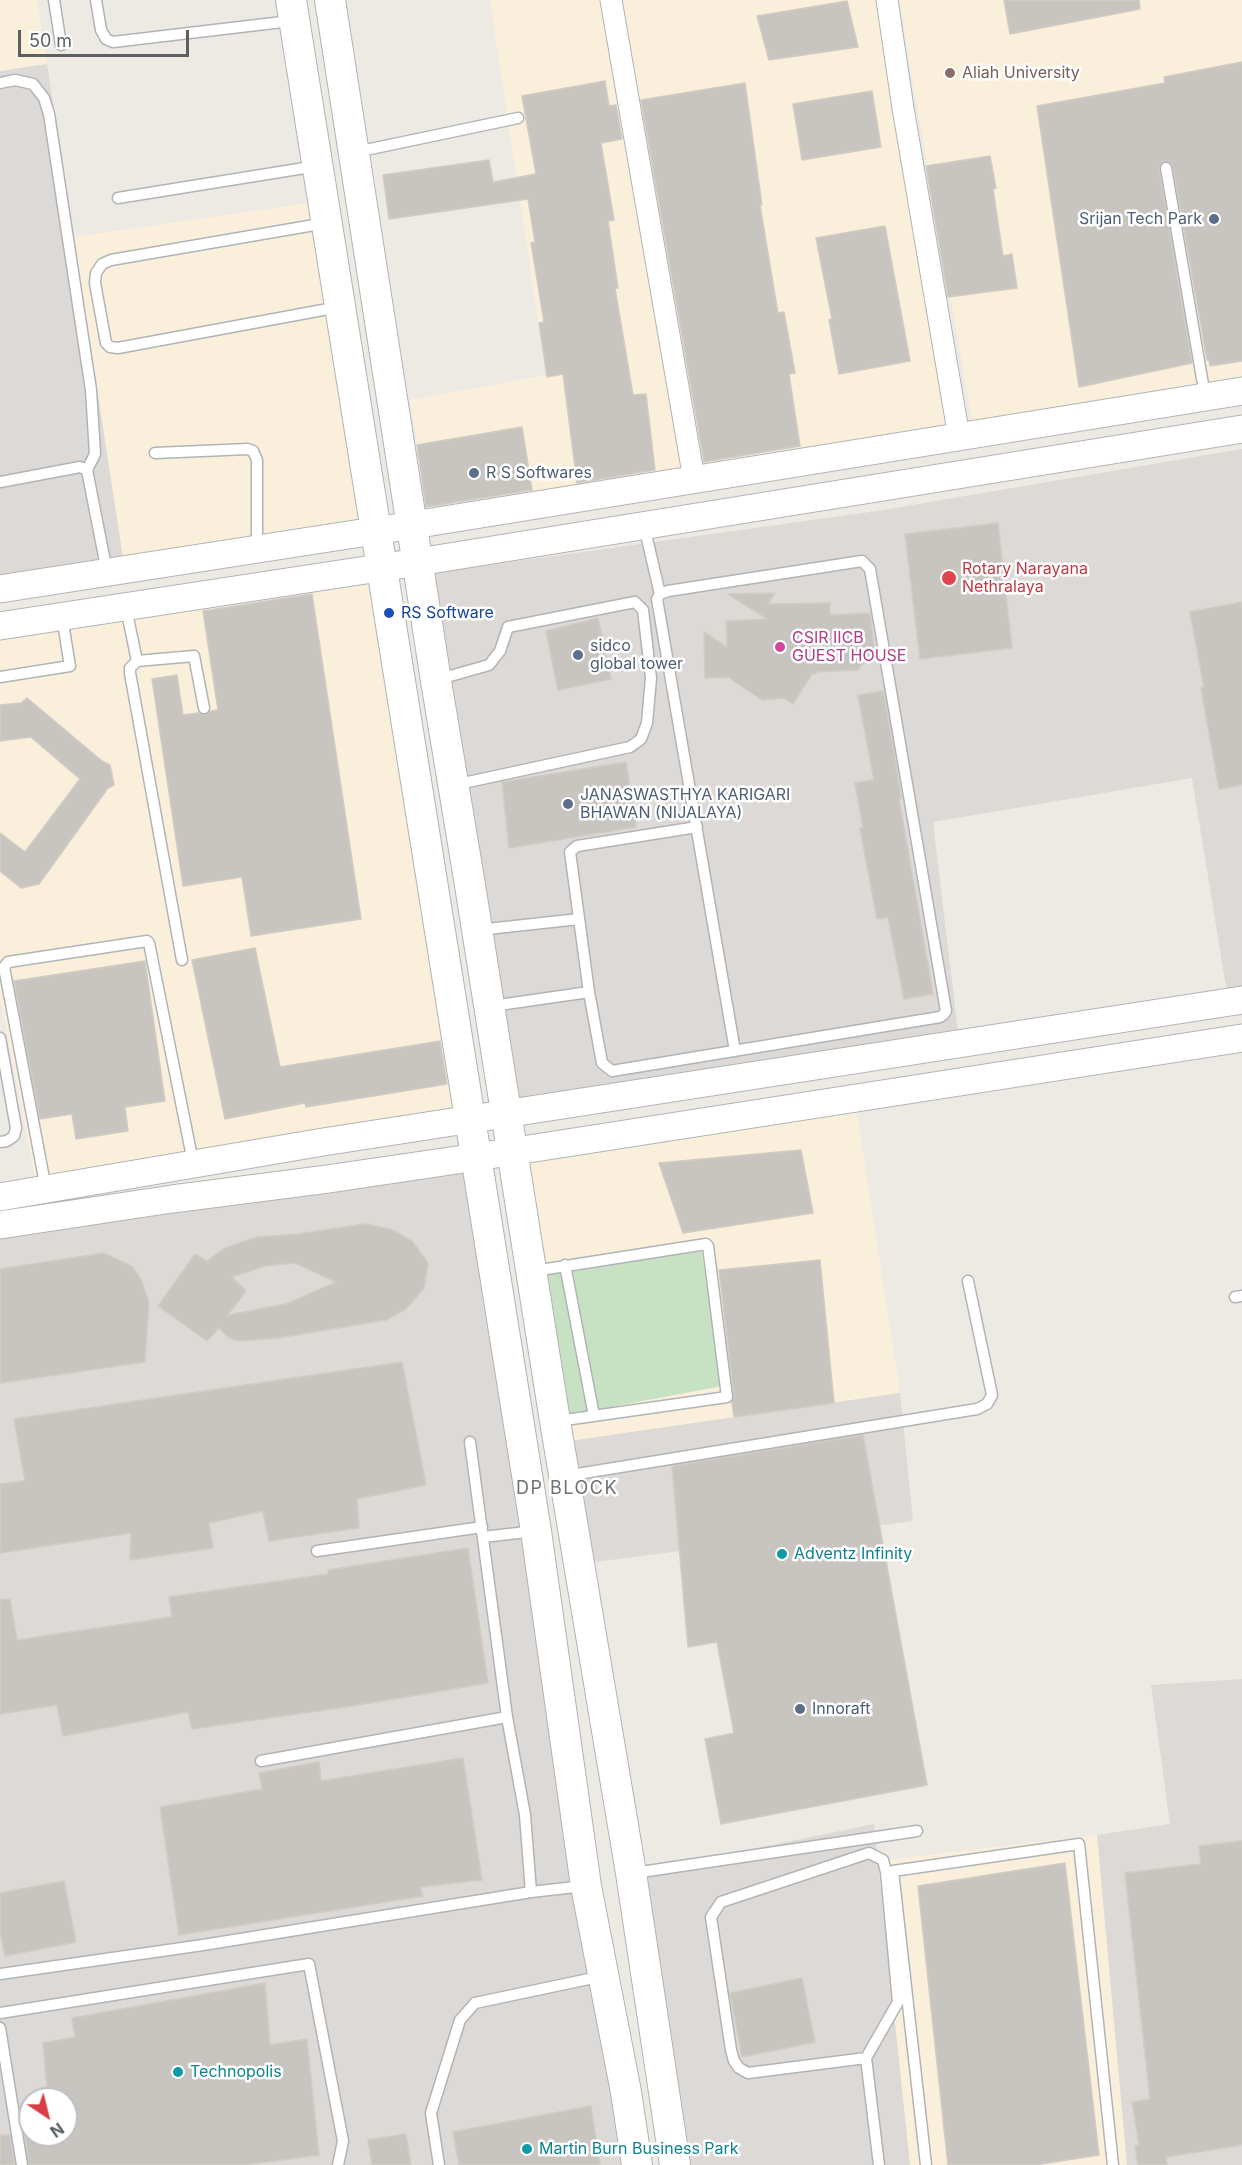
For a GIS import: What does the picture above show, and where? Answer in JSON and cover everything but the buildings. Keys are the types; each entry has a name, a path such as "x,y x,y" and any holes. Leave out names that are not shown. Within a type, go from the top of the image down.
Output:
{"main road":[{"path":"330,0 436,681 555,1421 631,1873 675,2165"},
{"path":"293,10 536,1531 586,1886 626,2092 637,2165"},
{"path":"312,129 348,122"}],"street":[{"path":"611,0 694,479"},
{"path":"887,0 959,437"},
{"path":"0,589 413,525 1242,391"},
{"path":"1033,425 1035,462"},
{"path":"0,626 381,568 1242,429"},
{"path":"0,1197 506,1113 1242,1000"},
{"path":"0,1225 172,1198 328,1179 477,1157 1242,1038"},
{"path":"165,1169 172,1198"}],"lane":[{"path":"54,0 61,45"},
{"path":"96,0 101,30 106,39 113,42 293,10"},
{"path":"0,83 15,80 33,84 44,98 49,114 91,390 95,454 87,470 107,572"},
{"path":"353,152 518,118"},
{"path":"118,198 317,166"},
{"path":"1166,168 1205,397"},
{"path":"326,223 111,260 102,264 96,273 95,283 106,343 118,348 340,307"},
{"path":"155,453 249,449 253,451 257,460 257,549"},
{"path":"0,482 80,467 87,470"},
{"path":"644,526 660,594"},
{"path":"697,827 577,846 570,852 589,992 602,1063 612,1071 735,1051 940,1017 946,1011 870,569 862,561 668,591 660,594 657,599 697,827 735,1051"},
{"path":"436,681 489,665 500,651 508,627 635,602 643,610 651,678 647,723 641,739 630,747 454,786"},
{"path":"125,607 137,661"},
{"path":"0,677 70,666 62,617"},
{"path":"182,960 130,668 137,661 194,656 204,708"},
{"path":"477,930 579,919"},
{"path":"46,1189 4,967 8,962 147,940 193,1164"},
{"path":"490,1007 589,992"},
{"path":"0,1038 16,1128 14,1136 7,1141 0,1142"},
{"path":"531,1271 706,1244 708,1246 727,1397 555,1421"},
{"path":"566,1265 594,1416"},
{"path":"565,1476 977,1409 987,1404 992,1395 968,1281"},
{"path":"470,1442 507,1717 525,1815 531,1892"},
{"path":"317,1551 482,1532 536,1531"},
{"path":"261,1761 507,1717"},
{"path":"631,1873 918,1831"},
{"path":"926,2165 893,1871 1079,1844 1113,2165"},
{"path":"866,2058 748,2073 739,2068 731,2050 711,1917 721,1902 869,1853 883,1860 886,1872 897,2002 866,2058 879,2165"},
{"path":"0,1974 203,1945 531,1892 586,1886"},
{"path":"0,2013 309,1964 343,2141 338,2165"},
{"path":"439,2165 431,2113 460,2020 475,2003 603,1976"},
{"path":"0,2028 22,2165"}],"shaded area":[{"path":"0,0 37,0 47,64 0,71"},
{"path":"490,0 882,0 947,426 429,512 410,400 546,375"},
{"path":"900,0 1242,0 1242,383 973,426"},
{"path":"47,64 123,558 0,579 0,71"},
{"path":"308,203 364,523 123,558 74,237"},
{"path":"1242,449 1242,991 1227,993 1192,778 933,822 958,1032 520,1099 432,573 877,511"},
{"path":"374,578 464,1115 35,1179 0,997 0,635"},
{"path":"856,1108 900,1393 563,1442 523,1161"},
{"path":"466,1167 628,2165 0,2165 0,1231"},
{"path":"900,1393 913,1521 587,1563 563,1442"},
{"path":"1242,1679 1242,2165 1127,2165 1097,1835 1170,1824 1151,1685"},
{"path":"874,1824 910,2165 691,2165 646,1871"},
{"path":"1097,1835 1127,2165 910,2165 876,1861"}],"green space":[{"path":"701,1248 722,1386 569,1415 548,1275"}],"place":[{"name":"Aliah University","path":"950,73"},
{"name":"Srijan Tech Park","path":"1214,219"},
{"name":"R S Softwares","path":"474,473"},
{"name":"Rotary Narayana Nethralaya","path":"949,578"},
{"name":"RS Software","path":"389,613"},
{"name":"CSIR IICB GUEST HOUSE","path":"780,647"},
{"name":"sidco global tower","path":"578,655"},
{"name":"JANASWASTHYA KARIGARI BHAWAN (NIJALAYA)","path":"568,804"},
{"name":"Adventz Infinity","path":"782,1554"},
{"name":"Innoraft","path":"800,1709"},
{"name":"Technopolis","path":"178,2072"},
{"name":"Martin Burn Business Park","path":"527,2149"}],"district":[{"name":"DP BLOCK","path":"567,1489"}]}
